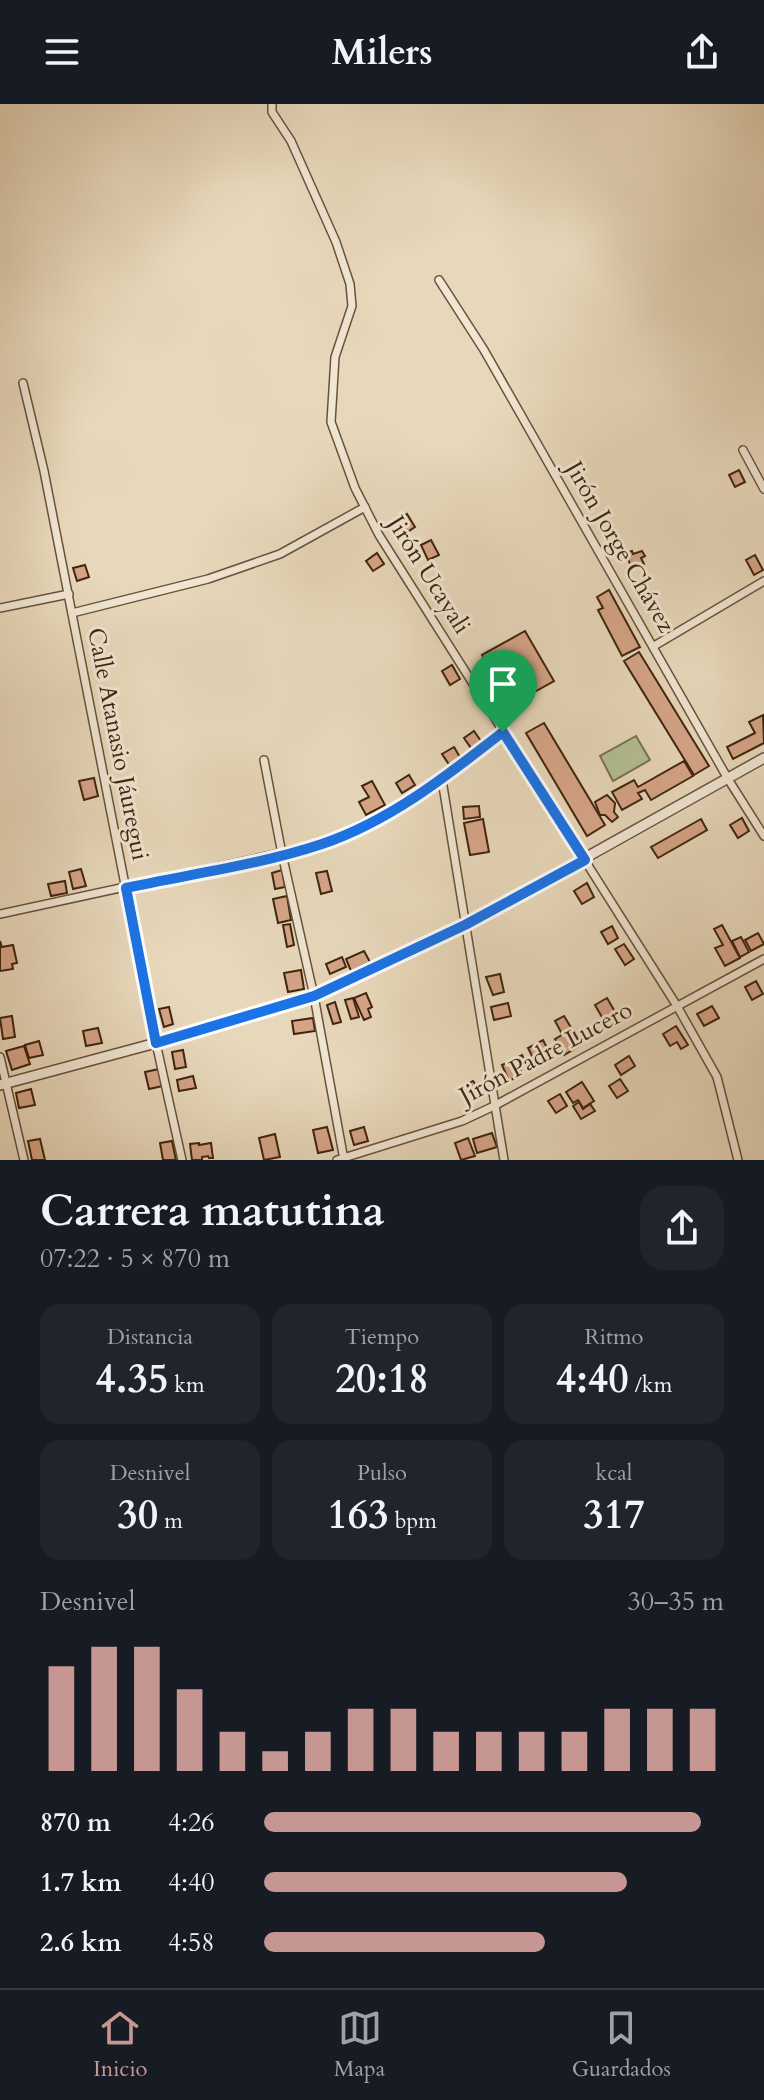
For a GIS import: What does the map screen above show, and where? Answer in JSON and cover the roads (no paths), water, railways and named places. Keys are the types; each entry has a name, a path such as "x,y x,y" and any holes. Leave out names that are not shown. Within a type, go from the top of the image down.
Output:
{"street":[{"name":"Jirón Ucayali","path":"272,104 272,112 291,141 336,242 350,284 352,306 335,357 331,422 343,459 379,535 677,1006 717,1077 738,1160"},
{"name":"Jirón Jorge Chávez","path":"439,280 484,350 728,779 764,836"},
{"name":"Calle Atanasio Jáuregui","path":"23,383 44,471 156,1043 182,1160"},
{"path":"743,450 764,489"},
{"path":"72,613 208,579 280,554 365,507"},
{"path":"654,646 764,581"},
{"path":"0,608 69,594"},
{"path":"0,914 323,844 400,806 442,780 503,732"},
{"path":"3,1084 314,996 465,925 764,758"},
{"path":"264,760 314,996 341,1159"},
{"path":"442,780 504,1160"},
{"name":"Jirón Padre Lucero","path":"341,1159 462,1121 494,1106 764,959"},
{"path":"0,1057 3,1084 24,1160"}]}
